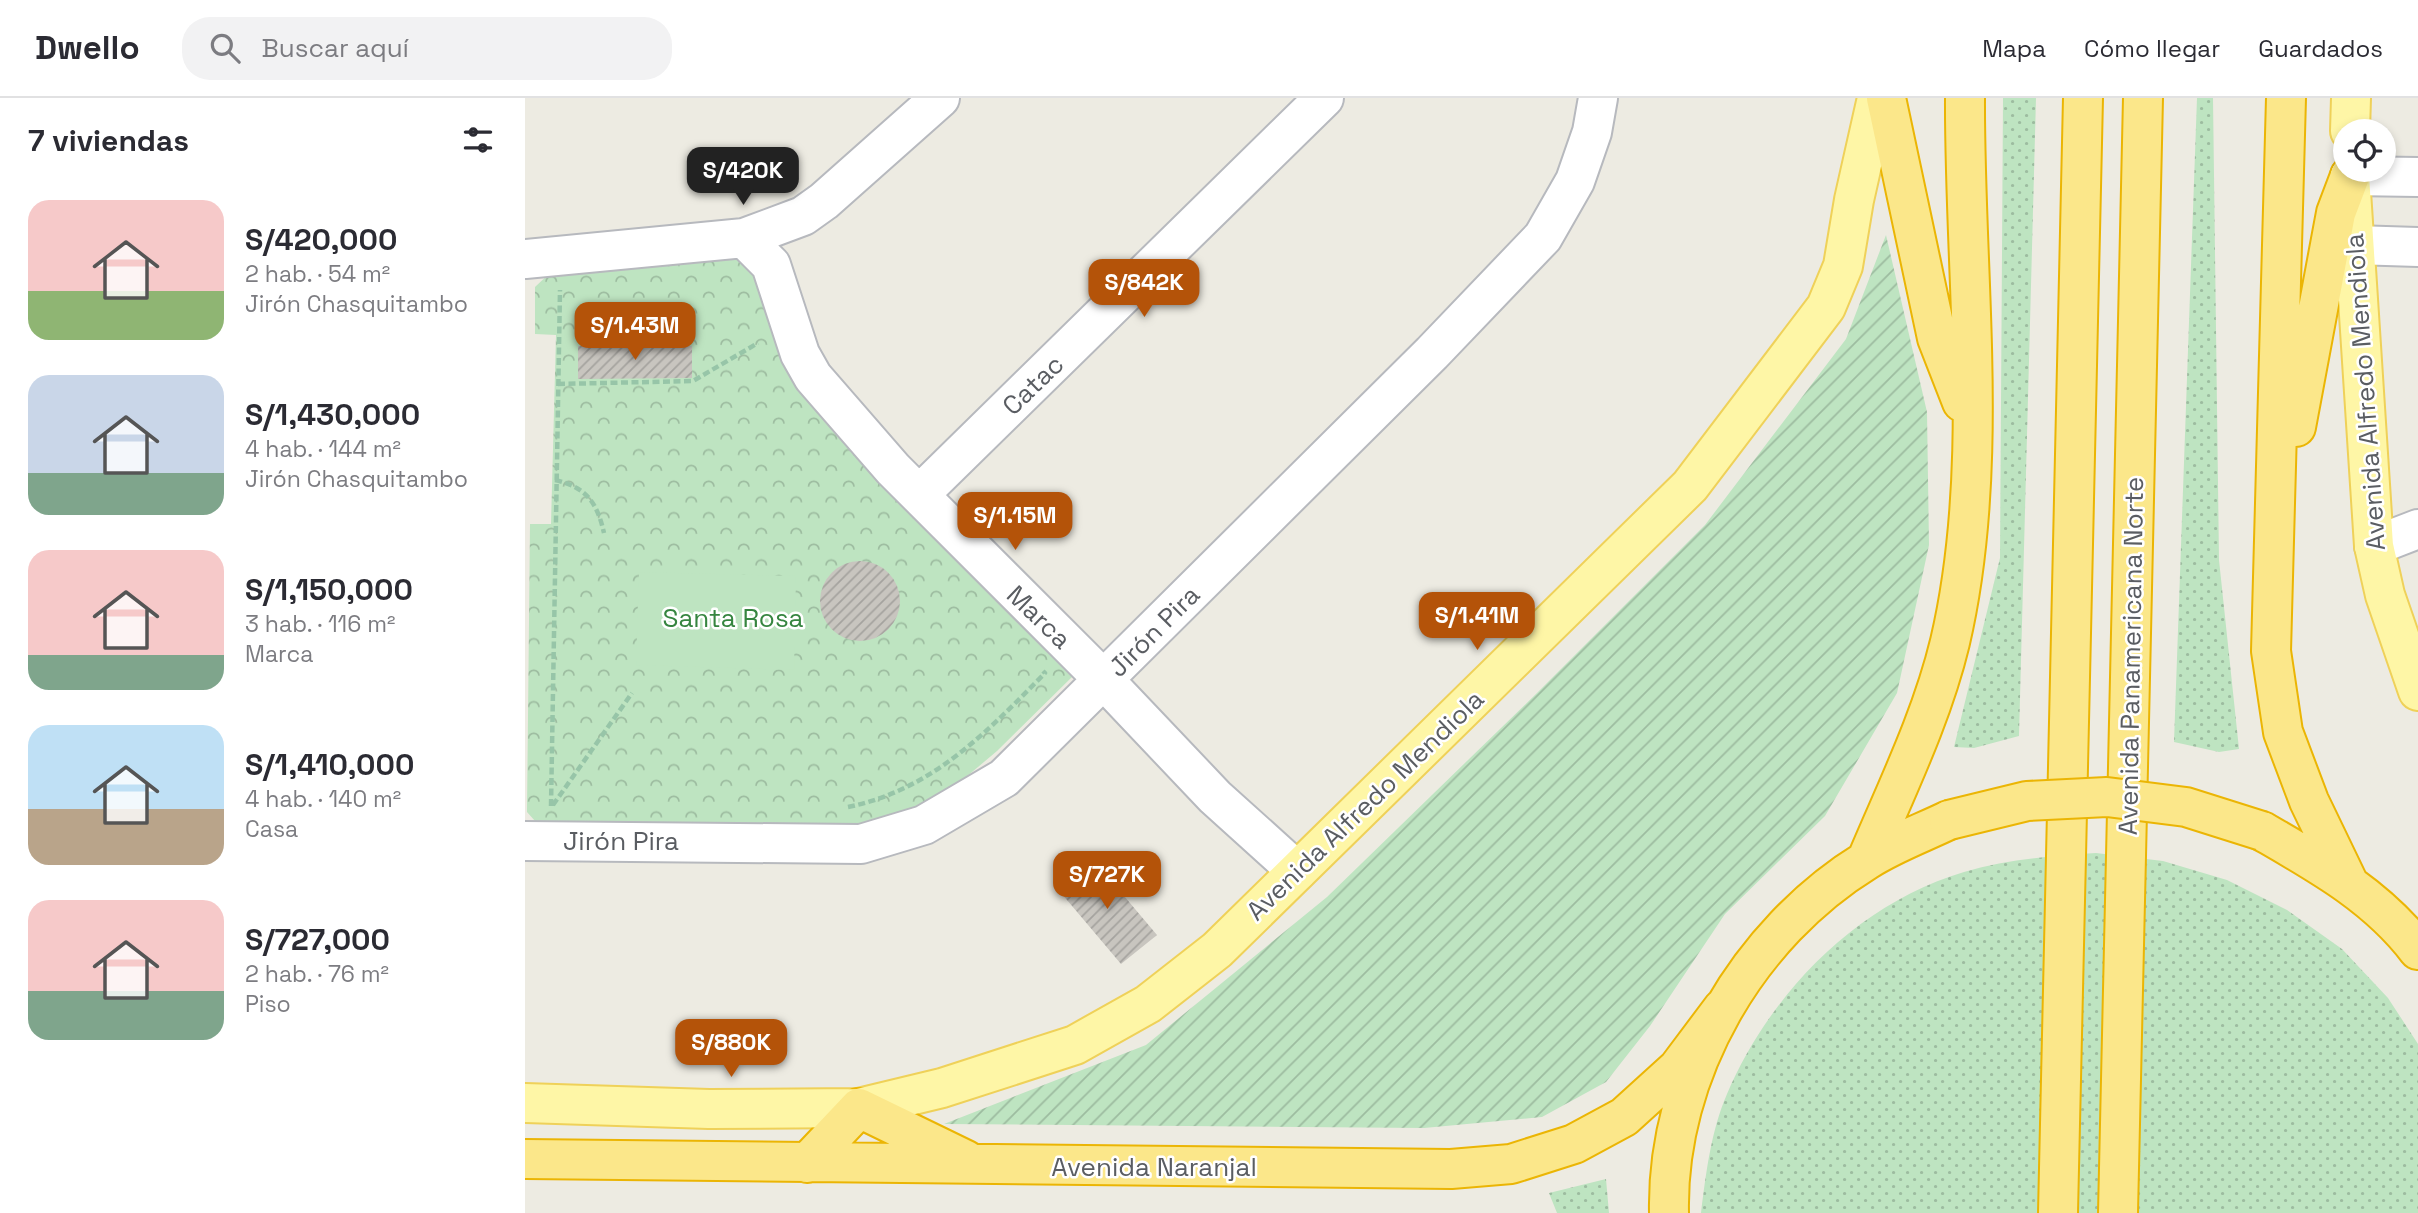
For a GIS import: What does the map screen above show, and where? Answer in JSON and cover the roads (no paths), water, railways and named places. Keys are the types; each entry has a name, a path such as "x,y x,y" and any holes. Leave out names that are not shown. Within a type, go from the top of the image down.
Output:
{"highway":[{"path":"1886,98 1937,338 1973,430"},
{"path":"1867,859 1926,720 1950,643 1963,572 1973,430 1965,98"},
{"path":"2058,1213 2083,98"},
{"name":"Avenida Panamericana Norte","path":"2118,1213 2143,98"},
{"path":"2286,98 2271,651 2283,732 2309,801 2348,882"},
{"path":"2276,503 2302,404 2336,213 2347,182"},
{"path":"1669,1213 1668,1182 1686,1092 1723,1008 1762,951 1811,901 1867,859 1949,820 2027,801 2106,796 2186,807 2262,831 2348,882 2407,936 2418,950"},
{"name":"Avenida Naranjal","path":"525,1159 1451,1170 1511,1164 1574,1144 1624,1117 1678,1068 1723,1008"},
{"path":"807,1163 859,1108 977,1165"}],"main road":[{"name":"Avenida Alfredo Mendiola","path":"859,1108 941,1088 1075,1045 1148,1004 1217,950 1690,486 1826,307 1843,266 1854,200 1877,98"},
{"path":"2350,119 2351,98"},
{"name":"Avenida Alfredo Mendiola","path":"2350,182 2374,546 2385,595 2418,691"},
{"path":"525,1103 709,1109 859,1108"}],"street":[{"path":"525,259 744,238 803,216 824,201 940,98"},
{"name":"Catac","path":"919,495 1324,98"},
{"name":"Jirón Pira","path":"525,841 862,844 924,825 1004,778 1432,353 1543,237 1576,181 1592,132 1598,98"},
{"path":"2396,176 2418,177"},
{"name":"Marca","path":"744,238 771,265 800,354 813,377 893,469 1007,586 1104,680 1215,797 1297,871"},
{"path":"2354,245 2418,247"},
{"path":"2374,546 2418,529"}],"park label":[{"name":"Santa Rosa","path":"733,618"}]}
